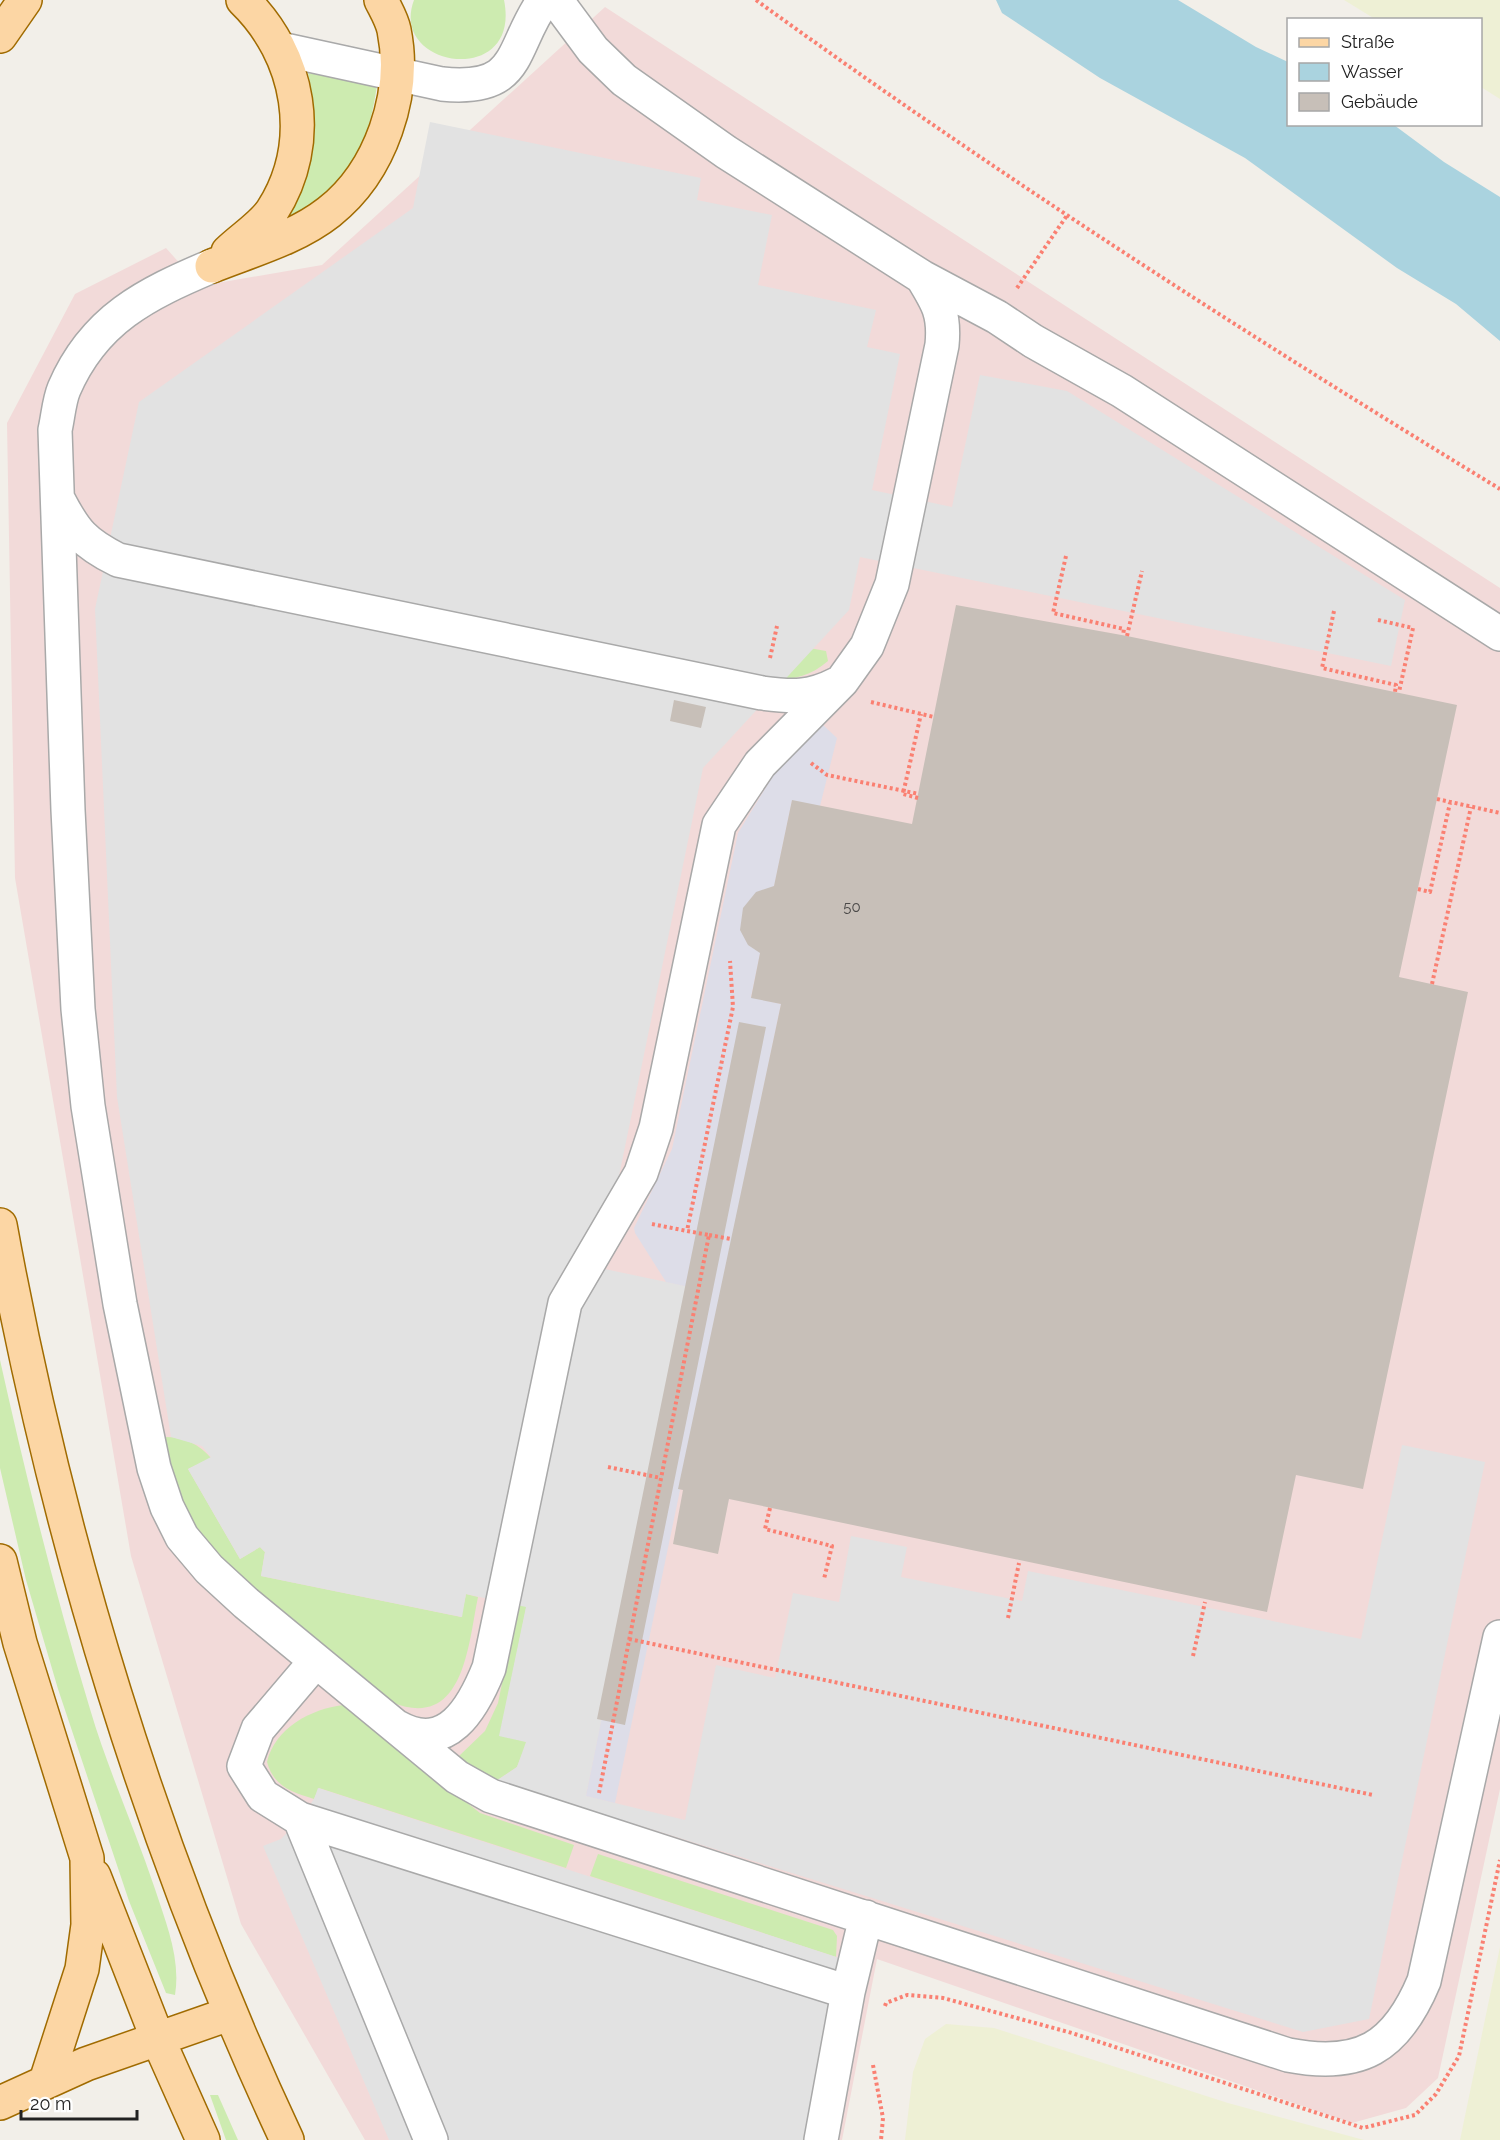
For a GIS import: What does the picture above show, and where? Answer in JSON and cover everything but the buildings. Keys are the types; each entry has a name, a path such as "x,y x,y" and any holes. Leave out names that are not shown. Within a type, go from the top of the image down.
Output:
{"main road":[{"path":"0,36 26,0"},
{"path":"212,266 271,213 287,183 297,143 298,106 292,75 281,49 262,18 243,0"},
{"path":"212,266 293,234 330,212 357,182 380,146 392,113 397,73 390,9"},
{"path":"0,1225 46,1442 88,1603 142,1775 229,2014 287,2140"},
{"path":"0,1561 20,1643 87,1858 157,2037 203,2140"},
{"path":"46,2081 82,1968 87,1925 87,1858"},
{"path":"0,2103 46,2081 157,2037 229,2014"}],"lane":[{"path":"281,49 442,84 466,87 487,82 506,70 519,52 531,18 544,0"},
{"path":"556,0 593,50 624,80 726,152 922,277 997,317 1033,341 1122,392 1500,634"},
{"path":"212,266 159,289 124,310 101,331 80,358 63,391 55,430 78,1010 88,1106 120,1304 154,1468 167,1507 177,1527 209,1569 315,1662 472,1787 514,1804 1288,2055 1317,2061 1336,2059 1374,2048 1394,2033 1413,2008 1424,1981 1500,1637"},
{"path":"390,1723 407,1732 423,1736 442,1731 462,1718 477,1698 489,1668 565,1303 641,1173 656,1128 719,825 760,764 786,739 852,691 892,584 942,345 944,325 939,305 922,277"},
{"path":"56,495 78,536 94,548 118,560 762,693 796,697 822,691 852,691"},
{"path":"315,1662 258,1729 244,1767 263,1796 300,1819 848,1992"},
{"path":"300,1819 431,2140"},
{"path":"821,2140 848,1992 866,1917"}],"path":[{"path":"756,0 869,82 1068,214 1368,409 1500,489"},
{"path":"997,317 1068,214"},
{"path":"1066,556 1053,613 1124,629 1125,635 1142,571"},
{"path":"1334,611 1322,668 1396,685 1397,692 1413,628 1378,620"},
{"path":"852,691 934,717"},
{"path":"786,739 805,759 827,775 918,796 903,795 921,714"},
{"path":"1437,799 1500,813"},
{"path":"1418,889 1430,892 1450,802"},
{"path":"1432,984 1471,807"},
{"path":"730,960 733,1007 687,1231 731,1239"},
{"path":"592,1829 709,1235"},
{"path":"608,1467 661,1478"},
{"path":"770,1508 765,1529 832,1546 824,1580"},
{"path":"1008,1618 1020,1563"},
{"path":"1193,1656 1205,1602"},
{"path":"629,1639 893,1692 1373,1795"}],"shaded area":[{"path":"605,7 1500,588 1500,1789 1438,2078 1406,2108 1352,2123 877,1959 842,2140 365,2140 241,1924 131,1556 15,878 7,423 75,294 166,248 200,286 322,265"},
{"path":"430,122 701,178 697,200 772,215 758,285 876,310 867,347 900,354 872,490 952,507 980,375 1067,391 1405,600 1391,666 860,557 849,610 703,768 600,1268 690,1287 586,1796 685,1820 716,1665 775,1678 793,1593 839,1602 851,1536 907,1547 901,1577 1022,1601 1028,1571 1361,1639 1402,1445 1485,1462 1369,2019 1303,2032 496,1781 517,1767 526,1742 499,1736 526,1607 466,1594 462,1617 261,1576 265,1552 260,1547 240,1559 188,1469 211,1457 202,1446 171,1437 117,1097 95,609 139,402 413,208"},
{"path":"822,724 837,738 820,806 792,801 751,997 781,1004 615,1803 586,1796 689,1287 666,1282 634,1228 672,1149 738,833 776,771"},
{"path":"318,1788 870,1968 839,2140 389,2140 263,1846 281,1839 300,1819 314,1799"}],"green space":[{"path":"414,0 504,0 504,28 494,47 477,57 456,59 436,54 420,41 411,23"},
{"path":"1344,0 1500,0 1500,99 1482,88 1482,18 1373,18"},
{"path":"308,73 377,85 367,131 360,150 350,166 324,195 285,222 286,213 302,175 311,145 313,114"},
{"path":"781,643 826,651 828,661 802,676 773,680"},
{"path":"574,1333 568,1404 500,1735 527,1742 517,1767 496,1781 463,1765 459,1756 485,1731 498,1703"},
{"path":"0,1360 20,1448 77,1666 97,1732 168,1928 176,1968 175,1995 166,1993 129,1901 58,1689 26,1580 0,1468"},
{"path":"163,1437 190,1442 211,1458 188,1469 240,1559 260,1547 265,1552 261,1576 461,1617 466,1594 478,1597 465,1659 458,1679 448,1695 434,1705 415,1708 391,1702 233,1574 187,1518"},
{"path":"343,1705 480,1813 574,1845 566,1868 319,1788 314,1799 298,1794 279,1783 267,1762 278,1739 296,1722 307,1716"},
{"path":"598,1854 833,1930 837,1936 836,1957 590,1876"},
{"path":"1500,1947 1500,2140 1460,2140"},
{"path":"946,2024 994,2028 1228,2103 1364,2140 905,2140 913,2072 925,2039"},
{"path":"210,2095 218,2095 238,2140 226,2140"}],"water":[{"path":"996,0 1178,0 1256,47 1287,62 1287,126 1395,126 1444,162 1500,197 1500,341 1456,304 1397,268 1245,158 1100,78 1002,13"}]}
